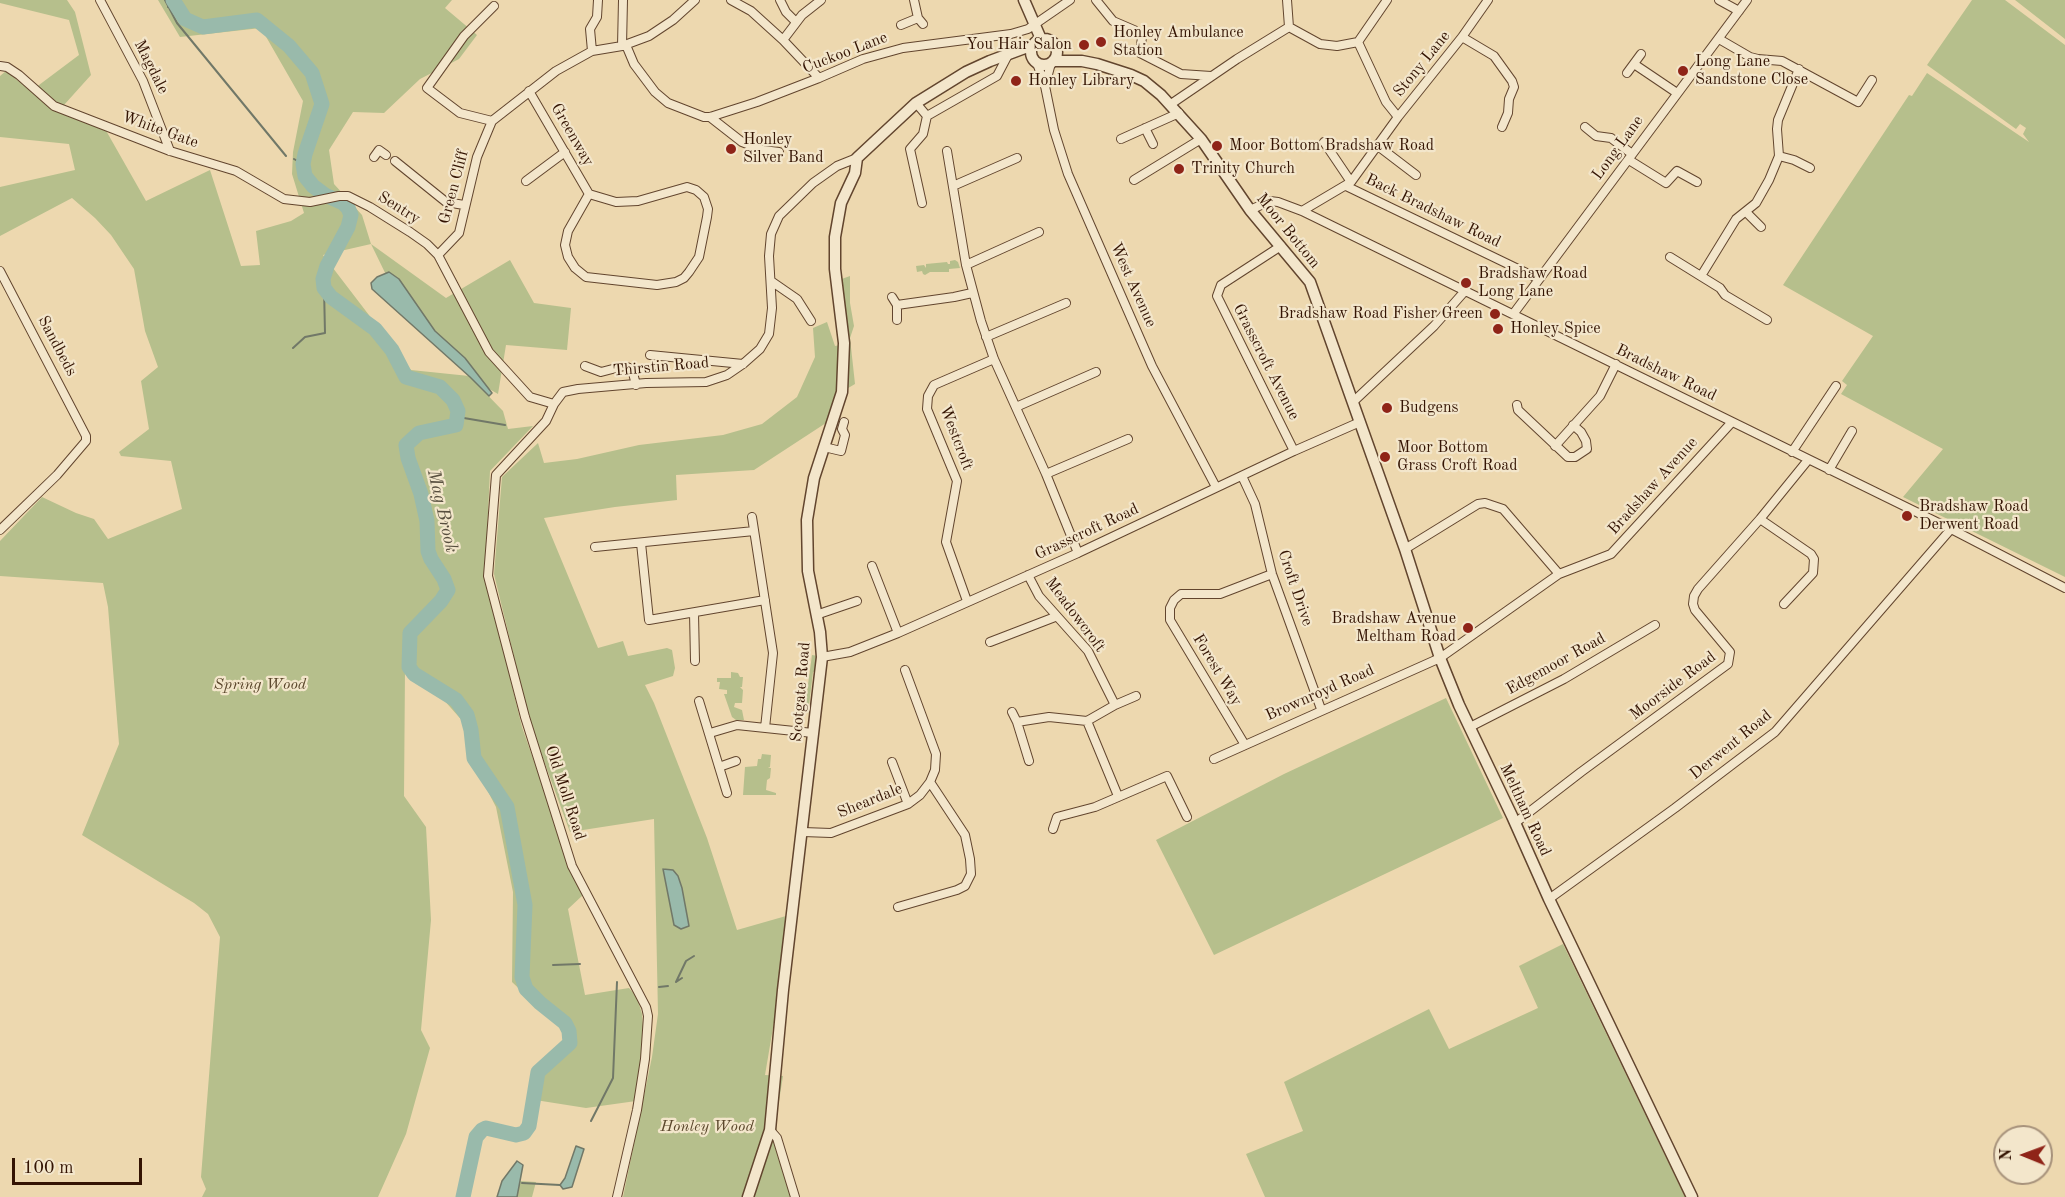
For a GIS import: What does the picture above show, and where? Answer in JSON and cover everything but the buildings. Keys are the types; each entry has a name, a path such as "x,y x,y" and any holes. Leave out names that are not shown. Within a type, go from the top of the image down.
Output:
{"street":[{"name":"Magdale","path":"100,0 143,81 170,151"},
{"path":"592,51 590,29 597,17 598,0"},
{"path":"623,0 624,45 634,64 655,92 668,103 707,117 742,142 763,150 779,152"},
{"name":"Green Cliff","path":"438,255 459,233 477,157 492,121 556,71 592,51 624,45 649,36 673,20 695,0"},
{"path":"731,0 751,11 783,40 819,78"},
{"path":"780,0 786,12 796,22"},
{"path":"783,40 810,7 821,0"},
{"path":"901,25 920,21 914,0"},
{"path":"1024,0 1035,24 1037,42 1031,54 1036,62"},
{"name":"Cuckoo Lane","path":"707,117 757,102 863,59 908,46 995,36 1028,29 1070,0"},
{"path":"1096,0 1113,21 1134,30 1142,37 1140,53 1181,74 1212,76"},
{"path":"1287,0 1289,27"},
{"path":"1289,27 1320,44 1337,46 1358,42 1387,0"},
{"name":"Stony Lane","path":"1302,211 1348,184 1488,0"},
{"path":"1719,0 1738,10"},
{"name":"Long Lane","path":"1514,313 1746,0"},
{"path":"492,121 460,113 427,88 464,36 494,6"},
{"path":"1121,139 1145,128 1175,109 1183,96 1289,27"},
{"path":"1462,37 1494,56 1512,81 1514,87 1502,127"},
{"path":"922,203 910,149 923,134 927,116 997,76 1008,55 1042,65 1052,62 1057,53 1055,44 1048,39 1037,42"},
{"path":"1719,39 1750,57 1782,61 1858,102 1872,80"},
{"name":"Thirstin Road","path":"554,404 563,392 578,389 706,382 727,375 743,364 760,349 768,334 772,308 769,256 771,234 779,216 813,183 837,166 857,158 916,104 966,72 1037,42"},
{"path":"1358,42 1386,102 1398,117"},
{"name":"Moor Bottom","path":"1055,44 1082,61 1144,81 1175,109 1201,139 1250,210 1310,282 1360,422"},
{"path":"1627,73 1641,54"},
{"name":"Moor Bottom","path":"1052,62 1082,61"},
{"name":"West Avenue","path":"1036,62 1045,86 1054,130 1068,174 1152,366 1216,487"},
{"name":"West Avenue","path":"1045,86 1052,62"},
{"path":"1635,64 1677,93"},
{"name":"White Gate","path":"0,66 7,67 20,75 54,106 170,151 236,171 284,199 319,201 339,196"},
{"path":"1701,276 1736,219 1756,203 1779,156 1777,129 1779,120 1799,69"},
{"path":"1181,74 1184,84 1183,96"},
{"name":"Greenway","path":"529,91 589,194"},
{"path":"916,104 927,116"},
{"path":"1585,127 1596,136 1611,138 1630,157 1666,183 1677,171 1696,182"},
{"path":"1145,128 1153,144"},
{"path":"1134,180 1201,139"},
{"path":"1324,142 1348,184"},
{"path":"1378,146 1416,175"},
{"path":"374,157 379,150 386,155"},
{"path":"947,151 966,265 986,337 1078,553"},
{"path":"526,181 565,152"},
{"path":"1779,156 1810,168"},
{"name":"Scotgate Road","path":"748,1197 770,1130 783,990 822,657 808,571 807,520 814,478 842,392 844,343 835,269 835,237 841,203 855,174 857,158"},
{"path":"953,186 1017,158"},
{"path":"395,161 446,202 464,205"},
{"name":"Back Bradshaw Road","path":"1348,184 1539,279"},
{"path":"687,187 696,190 704,197 708,209 699,257 684,279 657,285 586,277 575,268 568,257 565,245 568,231 589,194 616,202 638,201 687,187"},
{"name":"Sentry","path":"339,196 348,196 370,207 410,232 438,255"},
{"name":"Bradshaw Road","path":"1250,210 1270,201 1302,211 1952,529 2065,588"},
{"path":"1746,212 1761,227"},
{"path":"966,265 1039,232"},
{"name":"Grasscroft Avenue","path":"1281,246 1221,285 1217,296 1294,451"},
{"path":"438,255 489,352 530,397 554,404"},
{"path":"1670,257 1720,288 1725,295 1767,320"},
{"name":"Sandbeds","path":"0,271 86,436 86,441 57,474 0,530"},
{"path":"771,281 797,299 811,321"},
{"path":"897,320 895,301 954,297 972,292"},
{"path":"1353,401 1434,326 1464,292"},
{"path":"986,337 1066,303"},
{"path":"650,355 743,364"},
{"name":"Westcroft","path":"967,601 946,542 957,481 927,409 928,396 934,385 994,359"},
{"path":"1555,446 1600,396 1616,364"},
{"path":"585,366 601,372 624,366 632,369 636,386"},
{"path":"1016,407 1096,372"},
{"path":"1792,452 1836,386"},
{"name":"Old Moll Road","path":"554,404 546,421 496,475 488,576 525,717 572,866 646,1007 648,1016 641,1079 617,1197"},
{"path":"1517,405 1518,411 1555,446 1568,457 1575,458 1587,449 1581,432 1573,425"},
{"path":"824,447 841,451 845,435 842,429 844,422"},
{"name":"Grasscroft Road","path":"822,657 850,652 898,633 1078,553 1360,422"},
{"name":"Meltham Road","path":"1360,422 1405,549 1440,658 1548,899 1692,1197"},
{"name":"Bradshaw Avenue","path":"1440,658 1559,574 1611,555 1732,422"},
{"path":"1829,470 1852,431"},
{"path":"1046,474 1128,439"},
{"name":"Moorside Road","path":"1515,824 1581,772 1728,664 1730,652 1695,610 1694,596 1808,460"},
{"name":"Croft Drive","path":"1242,476 1255,504 1272,574 1321,709"},
{"path":"1405,549 1478,504 1485,503 1503,509 1559,574"},
{"path":"752,517 773,663 765,728"},
{"path":"1760,519 1811,554 1814,559 1813,573 1784,604"},
{"name":"Derwent Road","path":"1548,899 1675,808 1775,732 1952,529"},
{"path":"595,547 754,531"},
{"path":"641,543 650,620 765,600"},
{"path":"872,566 898,633"},
{"name":"Forest Way","path":"1245,745 1170,620 1170,608 1181,594 1220,594 1272,574"},
{"name":"Meadowcroft","path":"1028,575 1039,596 1055,617 1088,651 1115,705"},
{"path":"816,615 857,601"},
{"path":"694,613 695,661"},
{"path":"990,642 1055,617"},
{"name":"Edgemoor Road","path":"1470,727 1564,679 1655,625"},
{"name":"Brownroyd Road","path":"1214,759 1321,709 1440,658"},
{"path":"898,907 965,886 970,874 970,859 965,836 930,782 935,770 936,754 905,670"},
{"path":"1017,722 1048,717 1087,721 1136,696"},
{"path":"699,701 727,793"},
{"path":"1012,712 1029,761"},
{"path":"1087,721 1118,796"},
{"path":"710,733 737,725 813,732"},
{"path":"719,767 736,761"},
{"path":"892,762 908,804"},
{"path":"1053,829 1057,817 1095,807 1167,776 1187,817"},
{"name":"Sheardale","path":"802,832 831,833 908,804 920,795 930,782"},
{"path":"770,1130 777,1138 795,1197"}],"green space":[{"name":"Spring Wood","path":"0,0 67,0 75,12 91,75 64,105 100,120 146,201 210,170 241,266 260,265 256,231 291,221 304,213 292,174 293,152 303,101 261,28 180,37 158,0 452,0 445,8 477,35 459,59 420,79 384,113 353,112 329,150 334,184 362,215 371,244 446,298 510,260 534,303 571,308 567,350 506,345 498,394 472,379 503,411 508,429 533,426 490,471 485,576 522,727 573,873 583,895 568,909 585,995 629,988 637,997 642,1014 644,1039 636,1101 586,1108 529,1099 535,1072 541,1062 567,1040 567,1034 512,982 513,892 496,807 469,755 466,725 443,699 405,670 404,796 426,827 431,920 421,1030 430,1048 406,1134 378,1197 202,1197 206,1189 201,1177 220,937 208,914 194,903 82,835 119,744 108,607 103,583 0,576 0,541 42,497 94,519 108,539 182,509 171,461 121,456 119,452 149,429 141,381 158,367 145,331 134,269 111,235 72,198 0,236 0,187 75,170 69,144 0,137 0,76 6,71 31,91 79,55 69,20 0,3","holes":["371,244 392,287 469,376 411,370 323,255"]},
{"path":"1972,0 2005,0 2065,45 2065,577 1903,497 1943,449 1841,394 1847,385 1842,381 1873,336 1783,285 1909,95 1912,96 1927,73 2029,142 2023,134 2026,128 2020,124 2016,129 1927,65"},
{"path":"2015,0 2065,0 2065,39"},
{"path":"955,260 960,268 949,269 949,272 930,272 925,275 922,271 917,272 916,266 924,265 926,268 926,264 947,262 950,264 950,261"},
{"name":"Honley Wood","path":"850,276 850,303 854,326 850,338 855,384 838,394 829,421 754,470 676,475 677,500 544,518 598,648 623,641 628,656 667,648 672,650 675,668 673,676 645,685 707,838 737,930 786,916 776,1010 765,1075 783,1076 776,1120 777,1154 791,1197 623,1197 652,1057 658,1014 654,819 570,832 530,723 494,574 502,477 538,443 544,463 577,459 639,445 723,435 762,424 797,397 815,357 813,328 827,322 835,346 846,344 839,280"},
{"path":"812,655 818,656 816,671 813,672 808,714 803,704 795,701 799,691 807,692"},
{"path":"731,672 743,677 742,687 740,687 743,690 742,703 735,703 734,707 742,710 744,720 736,720 732,717 724,694 727,694 727,690 719,689 720,682 717,682 717,678 731,678"},
{"path":"1446,698 1503,818 1214,955 1156,840 1284,774"},
{"path":"762,754 771,755 768,768 771,768 770,778 767,780 766,790 776,795 743,795 745,767 757,766"},
{"path":"1563,944 1685,1197 1265,1197 1246,1154 1303,1131 1284,1082 1429,1009 1449,1049 1538,1008 1519,966"},
{"path":"520,1181 536,1182 532,1197 517,1197"}],"shaded area":[{"path":"389,272 399,279 435,331 465,358 492,393 489,396 372,289 371,283 377,277"},
{"path":"663,869 673,870 678,876 689,926 681,929 674,925"},
{"path":"576,1146 584,1149 572,1187 563,1189 560,1185 565,1178"},
{"path":"517,1161 523,1165 517,1197 497,1197 502,1181"}],"waterway":[{"path":"165,0 177,23 286,156"},
{"name":"Mag Brook","path":"173,0 185,19 203,27 257,20 289,46 312,73 322,104 305,154 303,164 305,176 325,195 343,203 351,215 348,227 327,266 323,279 324,288 331,297 375,329 392,350 406,377 440,387 453,400 458,411 456,425 419,433 406,445 427,521 428,551 448,590 441,601 410,633 409,667 414,674 456,700 467,715 474,758 507,807 525,905 522,977 526,989 565,1023 569,1031 570,1043 538,1072 529,1126 524,1133 516,1135 486,1128 476,1137 463,1197"},
{"path":"168,7 174,4"},
{"path":"294,159 303,164"},
{"path":"293,348 305,337 325,333 324,288"},
{"path":"458,417 505,425"},
{"path":"676,982 686,961 694,956"},
{"path":"553,965 580,964"},
{"path":"676,982 682,978"},
{"path":"591,1121 613,1078 617,982"},
{"path":"659,987 668,986"},
{"path":"522,1183 560,1185"}],"place":[{"name":"Honley Ambulance Station","path":"1101,42"},
{"name":"You Hair Salon","path":"1084,45"},
{"name":"Long Lane Sandstone Close","path":"1683,71"},
{"name":"Honley Library","path":"1016,81"},
{"name":"Moor Bottom Bradshaw Road","path":"1217,146"},
{"name":"Honley Silver Band","path":"731,149"},
{"name":"Trinity Church","path":"1179,169"},
{"name":"Bradshaw Road Long Lane","path":"1466,283"},
{"name":"Bradshaw Road Fisher Green","path":"1495,314"},
{"name":"Honley Spice","path":"1498,329"},
{"name":"Budgens","path":"1387,408"},
{"name":"Moor Bottom Grass Croft Road","path":"1385,457"},
{"name":"Bradshaw Road Derwent Road","path":"1907,516"},
{"name":"Bradshaw Avenue Meltham Road","path":"1468,628"}]}
